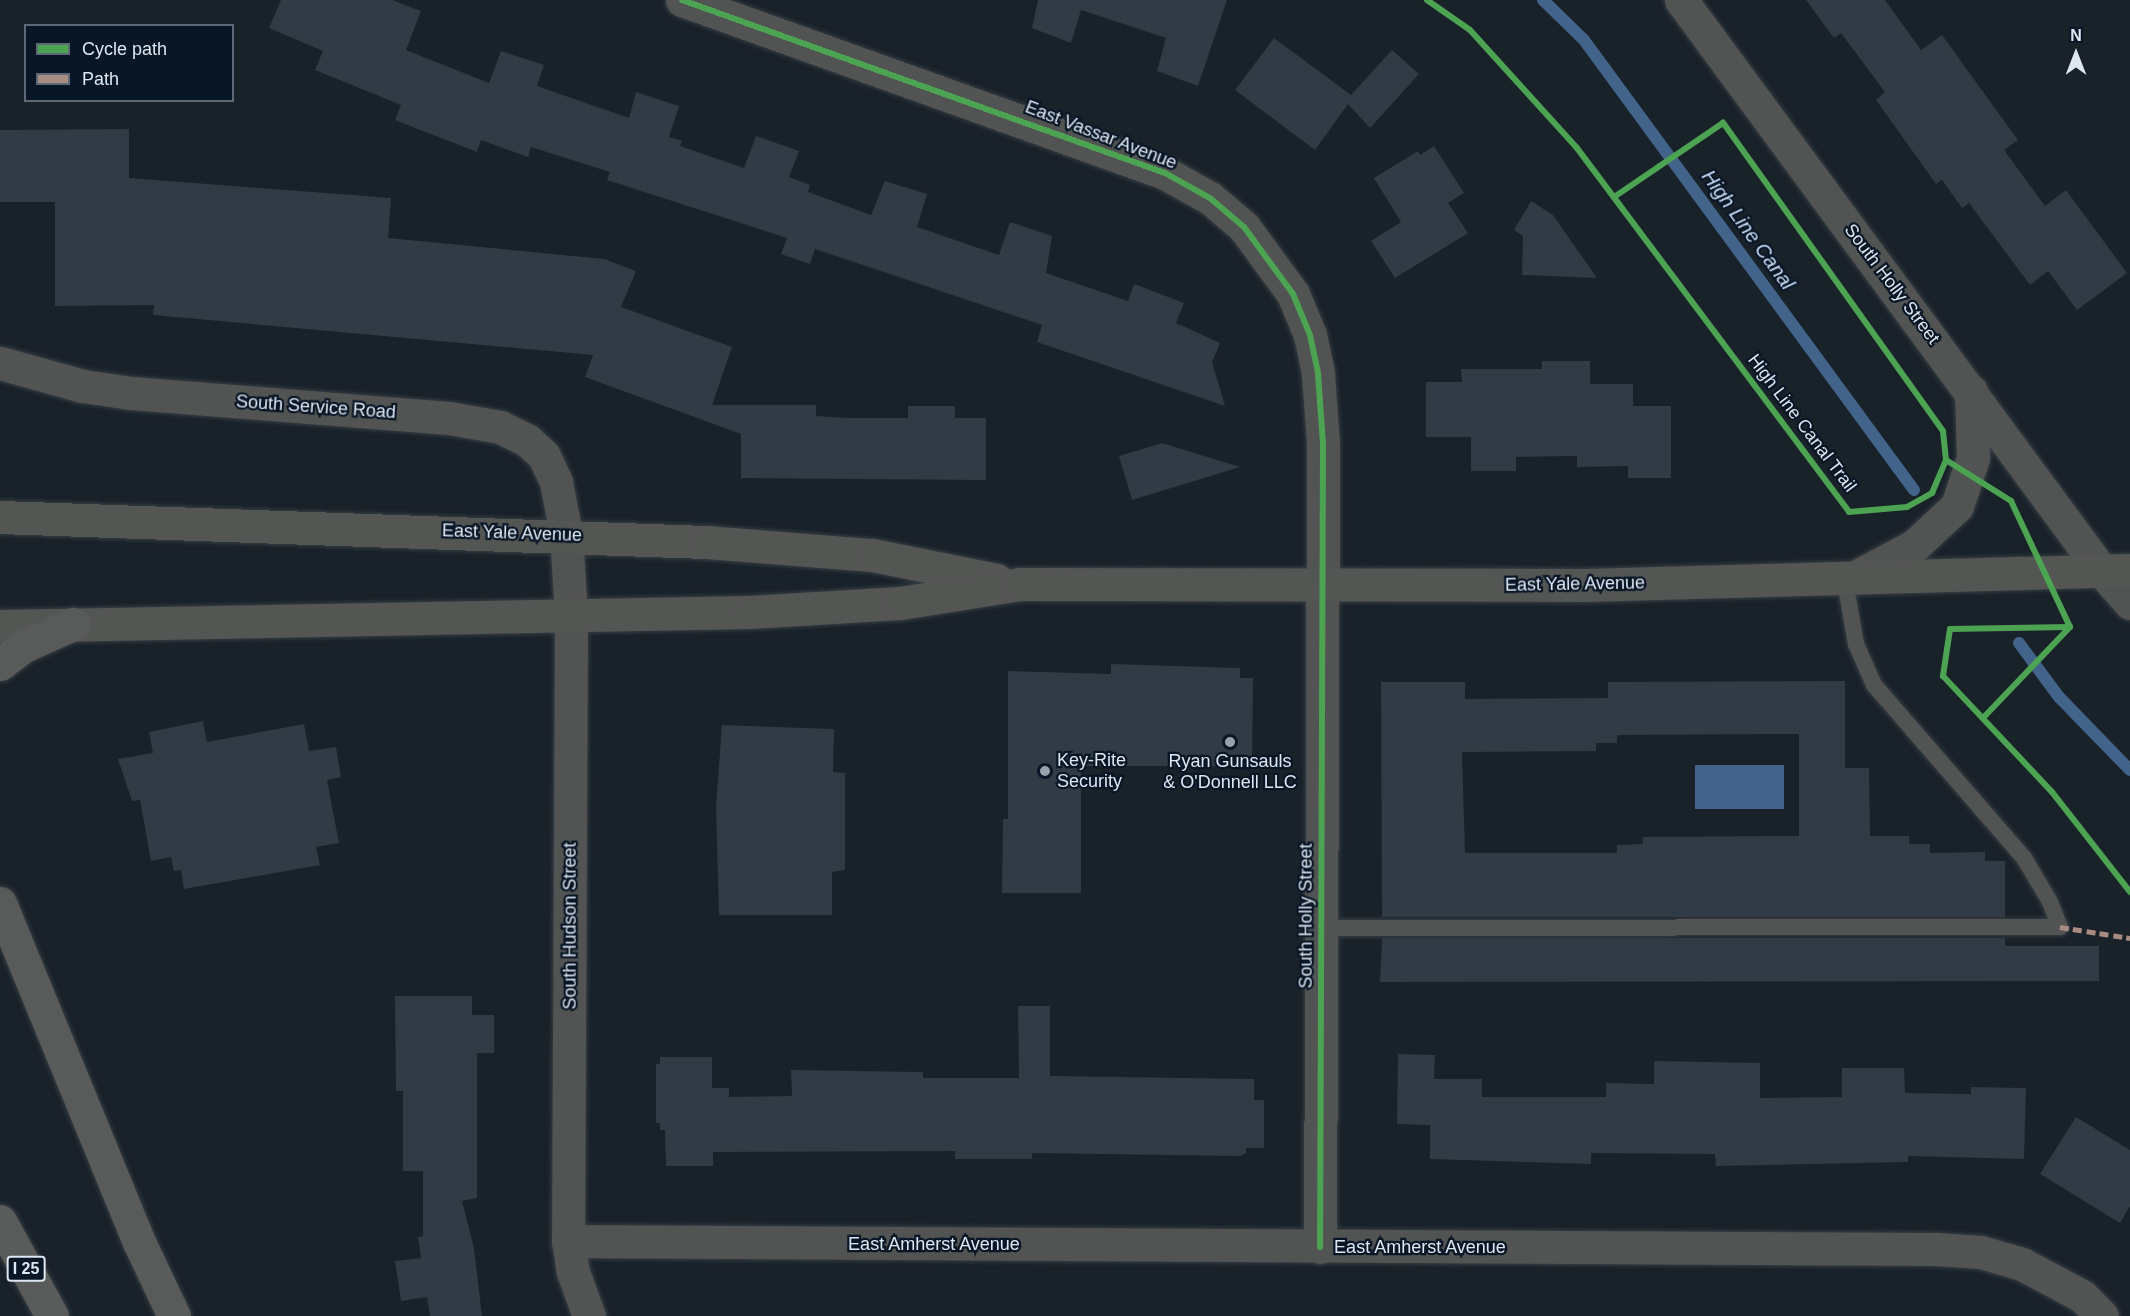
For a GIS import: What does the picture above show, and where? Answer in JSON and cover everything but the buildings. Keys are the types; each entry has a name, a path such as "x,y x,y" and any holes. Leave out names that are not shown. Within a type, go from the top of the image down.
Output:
{"highway":[{"path":"0,664 24,646 73,624"},
{"path":"0,903 139,1242 174,1316"},
{"name":"I 25","path":"0,1221 52,1316"}],"main road":[{"name":"East Yale Avenue","path":"0,517 566,534 841,552 1020,584"},
{"name":"East Yale Avenue","path":"0,626 838,608 1020,584 1585,585 2116,570"}],"street":[{"name":"East Vassar Avenue","path":"682,0 1144,164 1193,188 1238,222 1288,286 1310,335 1322,424 1323,585"},
{"name":"South Holly Street","path":"1680,0 1971,391 2116,570 2130,603"},
{"name":"South Service Road","path":"0,363 83,386 130,393 449,418 500,427 527,440 544,456 556,482 566,534"},
{"path":"1850,576 1914,546 1957,506 1973,458 1971,391"},
{"name":"South Hudson Street","path":"566,534 571,615 568,1242 573,1272 589,1316"},
{"name":"South Holly Street","path":"1320,1247 1323,585"},
{"name":"East Amherst Avenue","path":"568,1242 1962,1250 2022,1264 2092,1306"}],"lane":[{"path":"1321,928 2060,927 2039,882 2010,840 1920,743 1874,685 1856,644 1850,576"}],"water":[{"path":"1695,765 1784,765 1784,809 1695,809"}],"waterway":[{"name":"High Line Canal","path":"1543,0 1584,40 1914,490"},
{"name":"High Line Canal","path":"2019,643 2059,697 2130,770"}],"marked path":[{"path":"2060,927 2130,938"}],"cycle path":[{"path":"682,0 1165,173 1210,198 1244,227 1293,294 1310,335 1318,374 1323,444 1320,1247"},
{"name":"High Line Canal Trail","path":"1427,0 1470,30 1577,148 1849,512 1907,507 1932,493 1946,460 1943,431 1723,123 1614,197"},
{"path":"1946,460 2011,501 2070,627"},
{"path":"2070,627 1950,629 1943,676 2052,792 2130,892"},
{"path":"1983,718 2070,627"}],"place":[{"name":"Ryan Gunsauls & O'Donnell LLC","path":"1230,742"},
{"name":"Key-Rite Security","path":"1045,771"}]}
